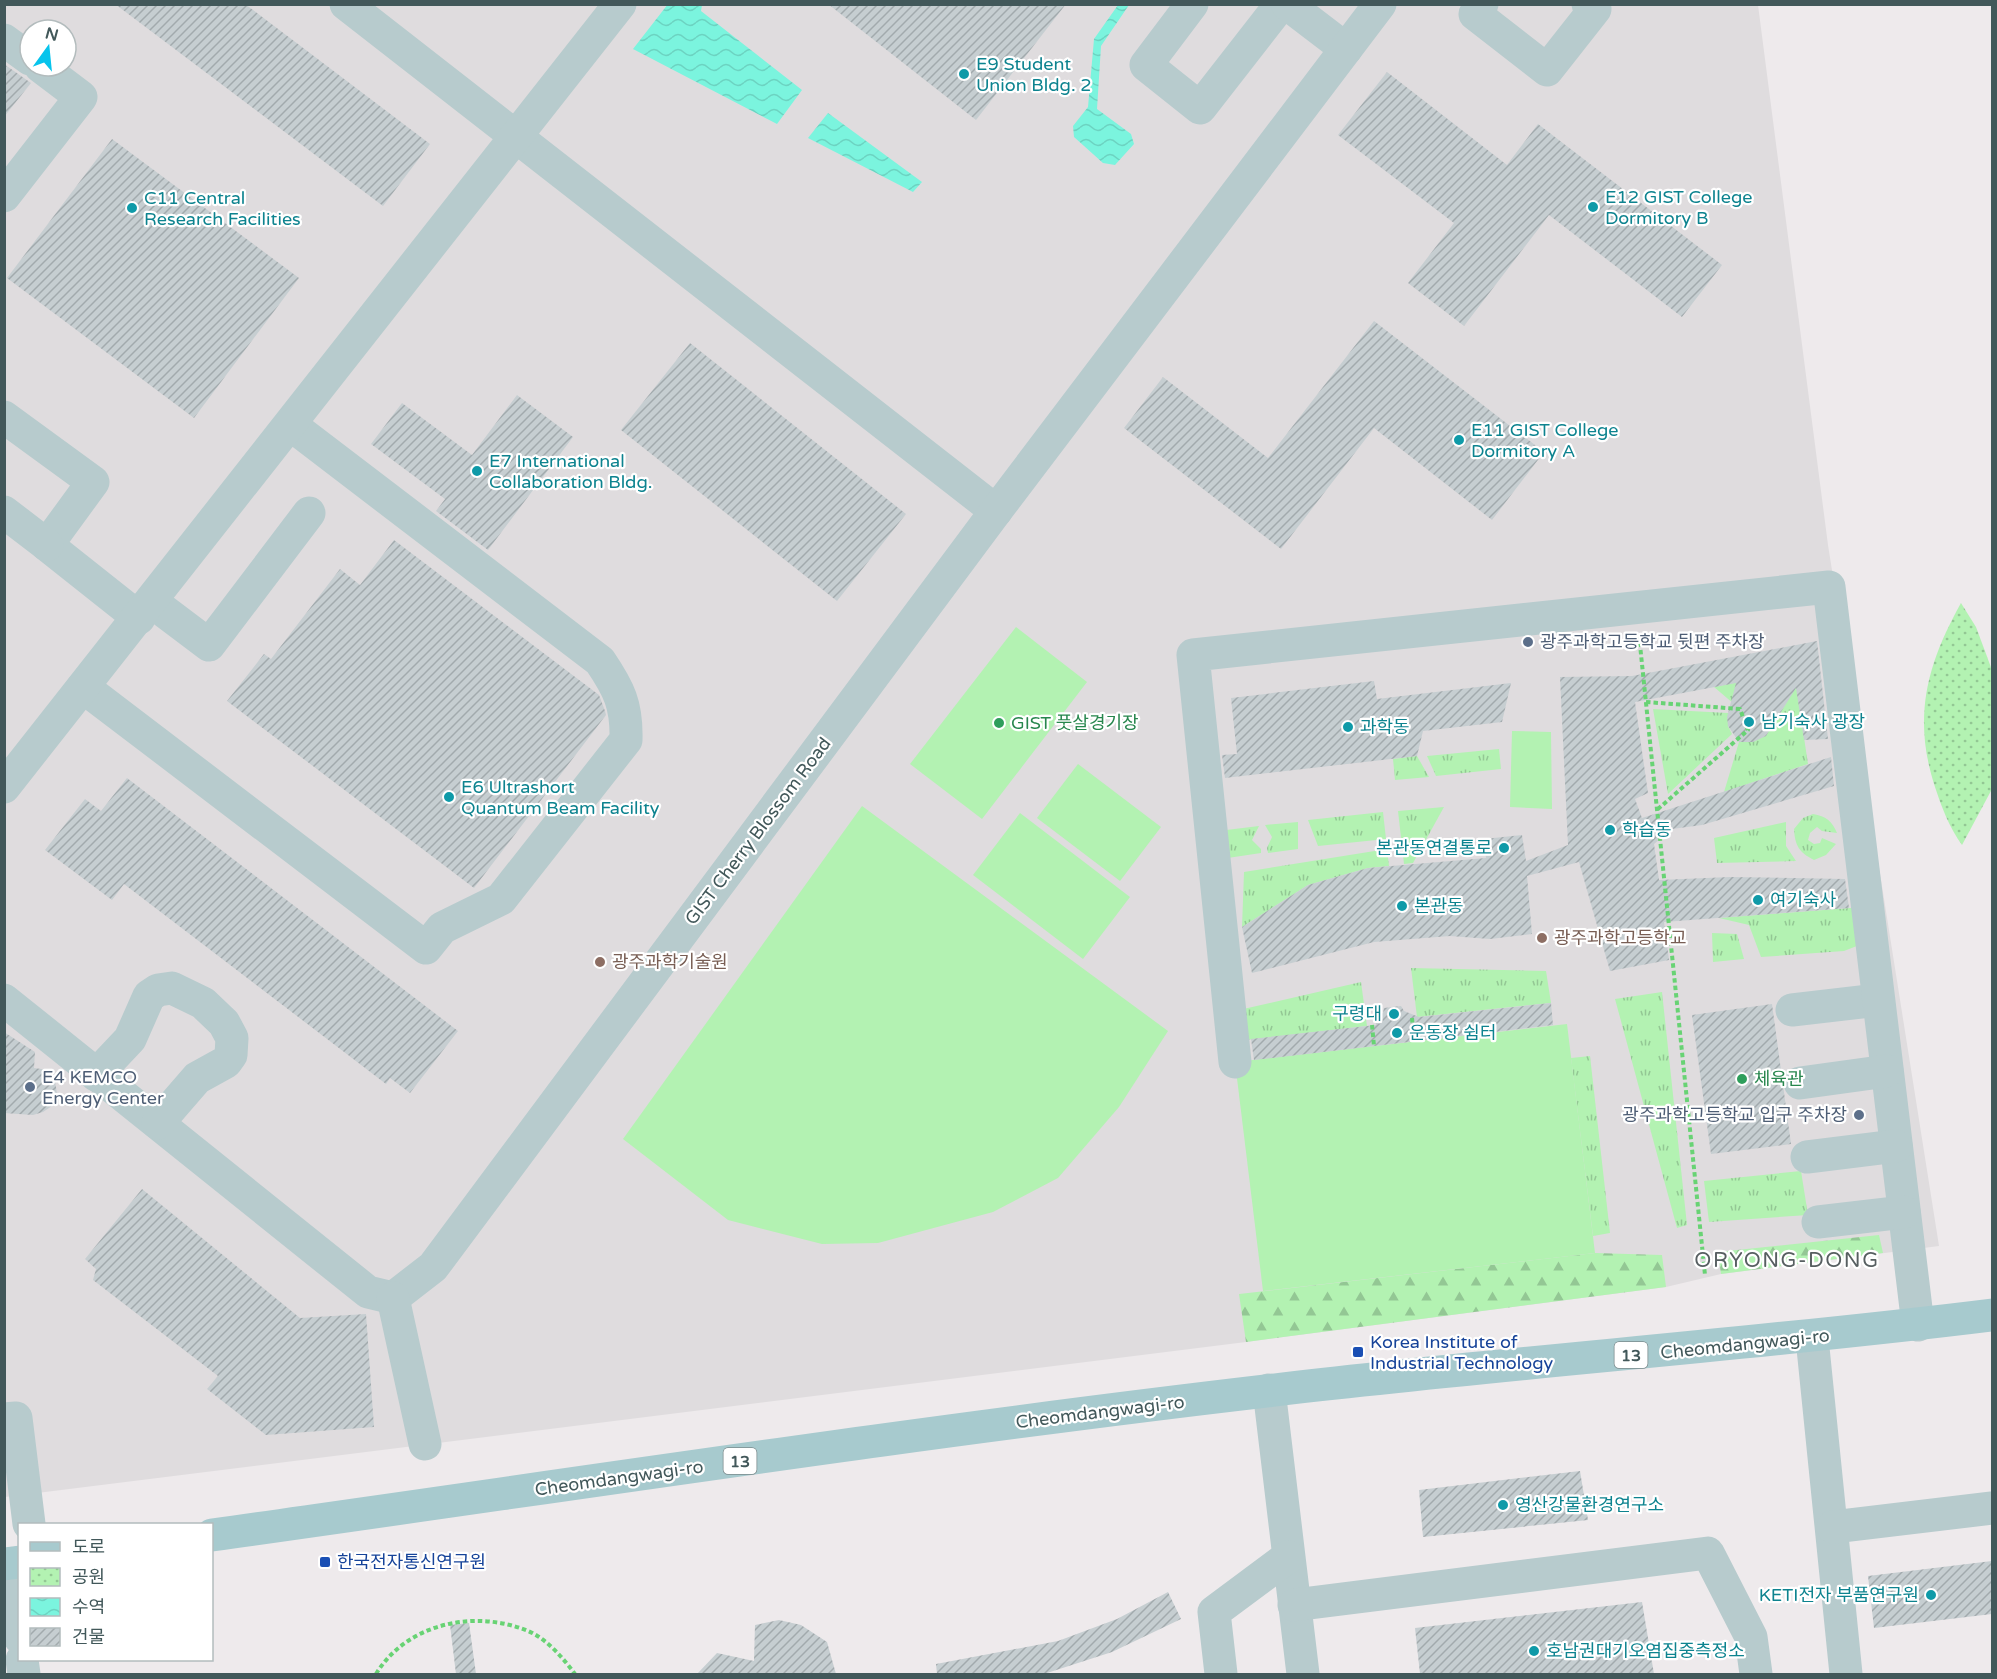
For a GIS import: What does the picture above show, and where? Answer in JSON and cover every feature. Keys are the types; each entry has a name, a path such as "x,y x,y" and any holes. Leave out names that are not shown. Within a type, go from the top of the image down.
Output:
{"main road":[{"name":"Cheomdangwagi-ro","path":"213,1535 947,1432 1269,1390 1812,1338 1992,1315"}],"street":[{"path":"346,4 996,511"},
{"path":"9,770 83,687 146,610 620,4"},
{"path":"1192,4 1146,64 1200,108 1281,4"},
{"path":"1287,4 1346,49"},
{"name":"GIST Cherry Blossom Road","path":"393,1298 433,1267 996,511 1380,4"},
{"path":"1482,4 1475,14 1546,70 1595,9 1588,4"},
{"path":"4,40 18,50"},
{"path":"4,196 81,96 56,78"},
{"path":"4,417 93,482 47,545"},
{"path":"83,687 426,948 442,928 501,900 626,740 627,716 618,688 600,661 291,424"},
{"path":"4,512 47,545 146,610 209,645 309,513"},
{"path":"1235,1062 1193,655 1829,587 1918,1325"},
{"path":"96,1075 130,1039 149,996 158,990 172,988 187,993 203,1003 224,1023 232,1038 231,1054 226,1062 197,1078 158,1123"},
{"path":"4,1000 368,1292 393,1298 426,1444"},
{"path":"1792,1010 1878,1000"},
{"path":"1800,1083 1887,1071"},
{"path":"1807,1157 1896,1146"},
{"path":"1818,1222 1904,1212"},
{"path":"1812,1338 1833,1527 1846,1674"},
{"path":"1269,1390 1303,1674"},
{"path":"4,1419 16,1418 29,1523"},
{"path":"1833,1527 1992,1508"},
{"path":"1294,1605 1708,1553 1751,1637 1756,1674"},
{"path":"1221,1674 1214,1612 1288,1557"},
{"path":"11,1563 18,1621"}],"path":[{"path":"1636,607 1705,1275"},
{"path":"1646,702 1740,709 1748,730 1657,810"},
{"path":"1412,1018 1414,1041"},
{"path":"1372,1025 1374,1046"},
{"path":"376,1674 384,1662 414,1636 452,1622 492,1621 530,1632 562,1656 575,1674"}],"shaded area":[{"name":"광주과학기술원","path":"4,5 1758,5 1828,545 1939,1246 1721,1274 1666,1287 1246,1342 5,1497"}],"green space":[{"path":"1961,603 1976,627 1992,670 1992,789 1962,845 1946,817 1935,787 1928,761 1924,714 1932,670 1939,648"},
{"name":"GIST 풋살경기장","path":"1016,627 1087,682 982,819 910,764"},
{"path":"1794,671 1808,764 1724,792 1739,742 1753,742 1734,704 1714,687"},
{"path":"1653,709 1728,713 1728,726 1732,734 1668,794"},
{"path":"1512,731 1551,732 1552,809 1510,807"},
{"path":"1499,749 1501,769 1436,776 1427,756"},
{"path":"1417,756 1429,777 1395,780 1393,759"},
{"path":"1078,764 1161,827 1120,881 1037,818"},
{"path":"862,806 1168,1031 1119,1107 1058,1178 993,1212 878,1243 822,1244 728,1220 623,1139"},
{"path":"1444,807 1413,863 1404,864 1398,811"},
{"path":"1383,812 1386,839 1318,846 1308,820"},
{"path":"1020,813 1130,897 1083,959 973,875"},
{"path":"1813,814 1828,820 1837,833 1822,831 1817,827 1810,833 1808,840 1814,844 1820,843 1822,838 1836,844 1826,855 1814,860 1799,848 1795,840 1794,829 1803,818"},
{"path":"1298,822 1298,849 1268,853 1267,848 1272,837 1265,825"},
{"path":"1786,822 1786,846 1796,861 1717,863 1714,838"},
{"path":"1259,826 1252,840 1261,849 1261,853 1221,859 1218,831"},
{"path":"1387,849 1389,866 1368,868 1308,885 1242,927 1244,872"},
{"path":"1863,907 1862,944 1844,951 1761,957 1749,925 1719,918"},
{"path":"1712,933 1737,934 1744,959 1713,962"},
{"path":"1411,968 1546,971 1551,1003 1417,1017"},
{"path":"1361,982 1367,1026 1245,1040 1239,1010"},
{"path":"1662,992 1687,1225 1677,1228 1615,999"},
{"path":"1567,1024 1595,1253 1263,1291 1235,1062"},
{"path":"1590,1056 1610,1233 1593,1236 1571,1058"},
{"path":"1801,1171 1808,1215 1709,1222 1704,1181"},
{"path":"1879,1235 1883,1253 1721,1274 1718,1252"},
{"path":"1595,1253 1662,1255 1666,1287 1246,1342 1239,1294"}],"water":[{"path":"668,4 702,5 701,11 802,90 777,124 633,49"},
{"path":"1118,5 1129,5 1101,46 1097,109 1131,134 1134,144 1115,165 1103,163 1074,137 1073,126 1088,107 1094,39"},
{"path":"828,113 922,182 913,192 808,138"}],"building":[{"path":"115,4 245,4 430,144 383,206"},
{"name":"E9 Student Union Bldg. 2","path":"828,4 1066,4 976,120"},
{"path":"4,64 18,74 18,78 24,78 31,83 4,117"},
{"name":"E12 GIST College Dormitory B","path":"1387,72 1507,165 1538,124 1722,265 1682,317 1549,215 1464,326 1408,283 1454,223 1338,135"},
{"name":"C11 Central Research Facilities","path":"112,139 299,278 194,418 7,278"},
{"name":"E11 GIST College Dormitory A","path":"1374,321 1544,452 1492,520 1374,428 1281,549 1124,428 1163,377 1268,458"},
{"path":"690,343 906,514 837,601 621,430"},
{"name":"E7 International Collaboration Bldg.","path":"517,395 573,437 488,550 436,511 445,499 371,444 402,403 472,455"},
{"name":"E6 Ultrashort Quantum Beam Facility","path":"394,540 599,695 606,715 474,888 227,701 264,654 271,659 340,569 360,585"},
{"path":"1817,641 1828,739 1804,740 1796,688 1766,736 1753,742 1739,742 1728,726 1727,717 1736,683 1635,702 1648,793 1635,799 1642,818 1831,757 1834,786 1702,825 1672,829 1654,844 1659,880 1730,877 1845,879 1849,908 1664,922 1669,960 1610,971 1579,862 1527,876 1532,934 1490,939 1450,936 1374,942 1252,973 1242,927 1308,885 1368,868 1486,858 1484,839 1522,835 1526,861 1568,845 1560,677 1632,676"},
{"name":"과학동","path":"1374,681 1377,699 1511,683 1502,722 1423,731 1417,756 1225,778 1222,755 1237,754 1231,698"},
{"path":"127,778 458,1031 410,1093 390,1078 386,1084 124,884 112,900 45,850 85,799 101,811"},
{"name":"운동장 쉼터","path":"1551,1003 1553,1025 1254,1060 1251,1039 1376,1025 1375,1016 1383,1013 1384,1008 1401,1006 1404,1011 1419,1017"},
{"name":"체육관","path":"1772,1004 1791,1144 1711,1154 1692,1015"},
{"name":"E4 KEMCO Energy Center","path":"4,1032 35,1052 34,1068 49,1070 55,1081 57,1094 52,1106 43,1112 33,1115 4,1113"},
{"path":"142,1189 300,1318 366,1314 374,1427 266,1435 207,1389 218,1376 93,1280 96,1269 85,1259"},
{"name":"영산강물환경연구소","path":"1580,1471 1588,1520 1423,1537 1419,1490"},
{"name":"KETI전자 부품연구원","path":"1992,1561 1992,1614 1874,1628 1868,1576"},
{"path":"1168,1592 1181,1619 1112,1652 1044,1674 937,1674 936,1664 1058,1641 1117,1619"},
{"name":"호남권대기오염집중측정소","path":"1642,1602 1654,1674 1420,1674 1415,1628"},
{"path":"779,1620 801,1625 827,1642 836,1674 697,1674 717,1653 754,1661 755,1625"},
{"path":"469,1623 476,1674 456,1674 450,1625"}],"place":[{"name":"E9 Student Union Bldg. 2","path":"964,74"},
{"name":"E12 GIST College Dormitory B","path":"1593,207"},
{"name":"C11 Central Research Facilities","path":"132,208"},
{"name":"E11 GIST College Dormitory A","path":"1459,440"},
{"name":"E7 International Collaboration Bldg.","path":"477,471"},
{"name":"광주과학고등학교 뒷편 주차장","path":"1528,642"},
{"name":"남기숙사 광장","path":"1749,722"},
{"name":"GIST 풋살경기장","path":"999,723"},
{"name":"과학동","path":"1348,727"},
{"name":"E6 Ultrashort Quantum Beam Facility","path":"449,797"},
{"name":"학습동","path":"1610,830"},
{"name":"본관동연결통로","path":"1504,848"},
{"name":"여기숙사","path":"1758,900"},
{"name":"본관동","path":"1402,906"},
{"name":"광주과학고등학교","path":"1542,938"},
{"name":"광주과학기술원","path":"600,962"},
{"name":"구령대","path":"1394,1014"},
{"name":"운동장 쉼터","path":"1397,1033"},
{"name":"체육관","path":"1742,1079"},
{"name":"E4 KEMCO Energy Center","path":"30,1087"},
{"name":"광주과학고등학교 입구 주차장","path":"1859,1115"},
{"name":"Korea Institute of Industrial Technology","path":"1358,1352"},
{"name":"영산강물환경연구소","path":"1503,1505"},
{"name":"한국전자통신연구원","path":"325,1562"},
{"name":"KETI전자 부품연구원","path":"1931,1595"},
{"name":"호남권대기오염집중측정소","path":"1534,1651"}],"district":[{"name":"ORYONG-DONG","path":"1787,1260"}]}
